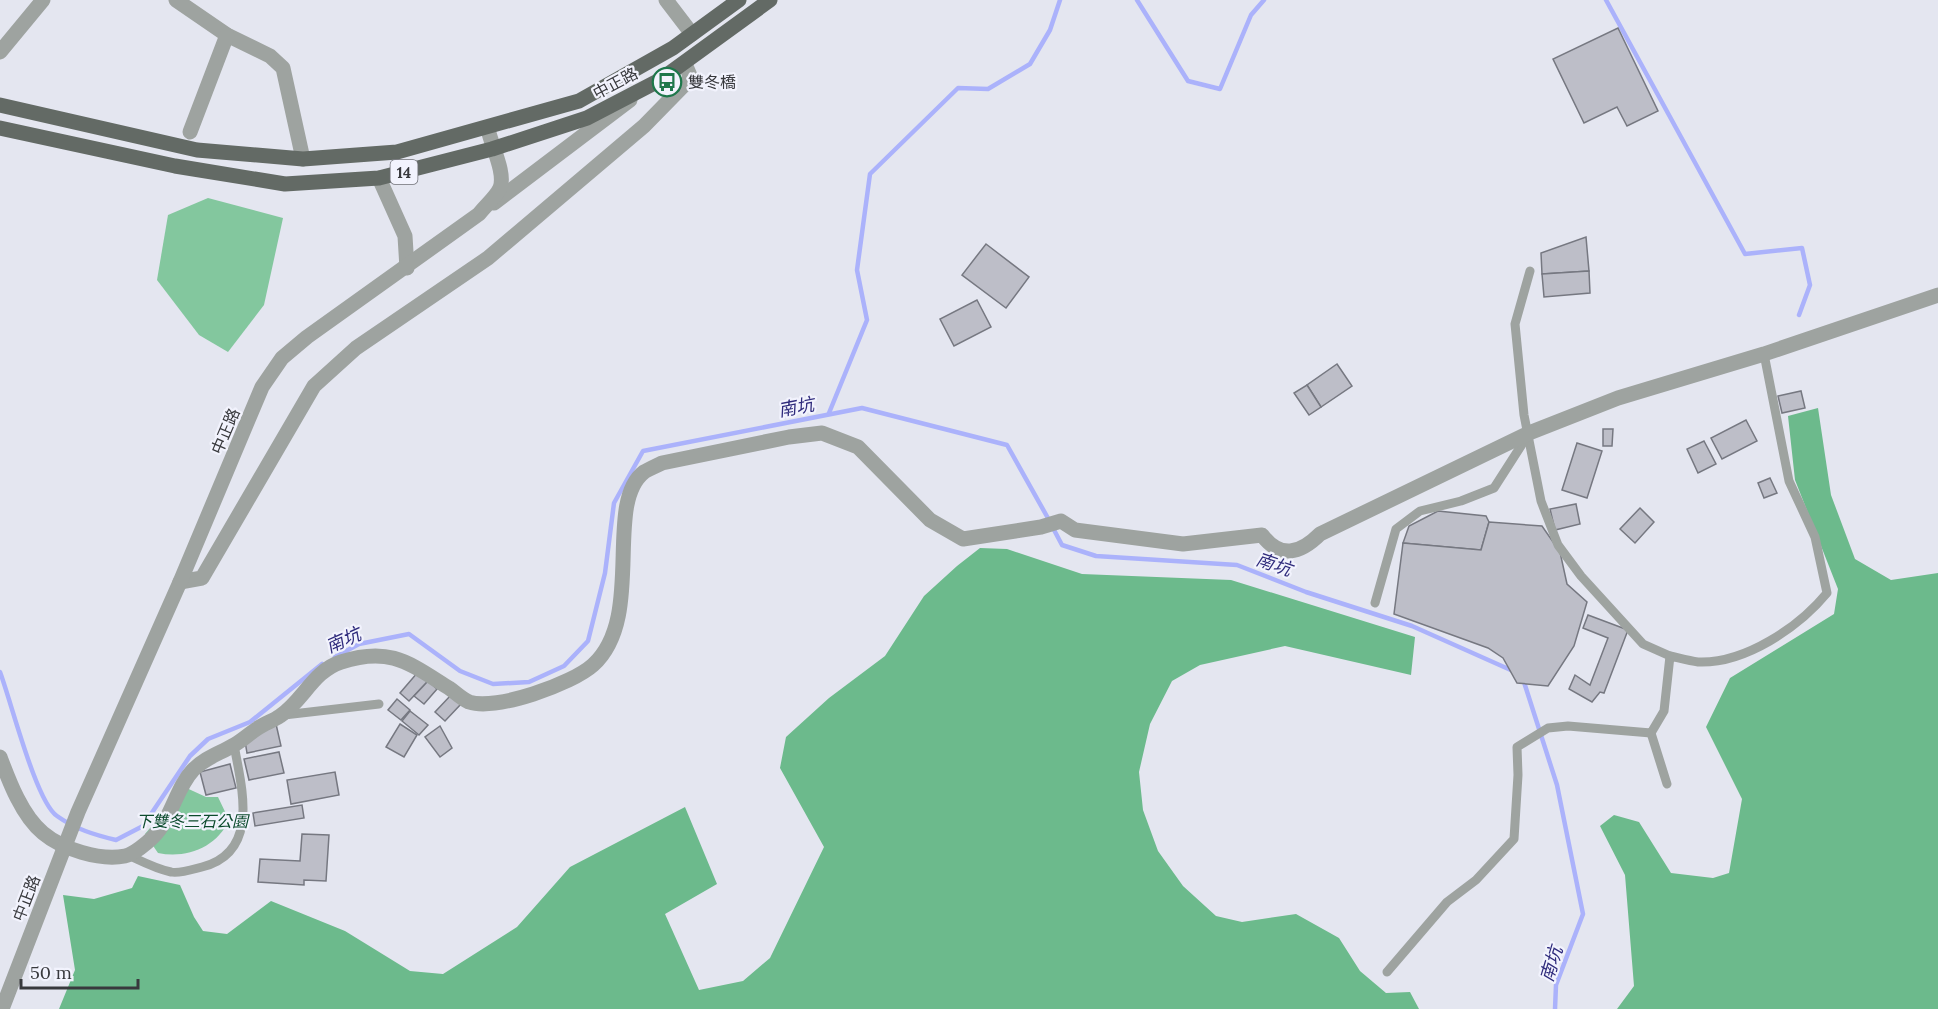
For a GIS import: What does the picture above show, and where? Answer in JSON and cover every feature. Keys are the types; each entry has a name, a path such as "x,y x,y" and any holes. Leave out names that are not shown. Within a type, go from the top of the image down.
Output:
{"main road":[{"name":"中正路","path":"2,105 197,150 303,159 397,152 488,129 579,101 630,74 739,0"},
{"name":"中正路","path":"0,128 175,166 285,184 379,178 492,150 587,118 685,64 770,0"}],"street":[{"path":"0,52 43,0"},
{"path":"176,0 227,35 270,56 283,68 303,159"},
{"path":"666,0 692,34"},
{"path":"190,132 227,35"},
{"path":"180,582 202,578 314,386 356,348 488,258 579,183 644,126 691,78 685,64"},
{"path":"479,214 652,84"},
{"name":"中正路","path":"2,1009 78,812 180,582 262,387 282,358 479,214 500,188 502,171 492,150 488,129"},
{"path":"379,178 405,236 407,267"},
{"path":"0,757 28,815 42,832 108,857 128,855 154,836 170,813 190,773 205,758 234,745 257,728 281,716 320,674 338,663 363,656 388,655 407,661 470,702 506,701 532,695 593,665 612,641 621,606 626,517 631,493 643,473 662,464 789,437 822,433 858,447 930,520 963,539 1041,527 1061,521 1075,530 1183,544 1262,535 1272,548 1290,552 1308,547 1320,534 1529,433 1618,398 1764,354 1938,295"}],"lane":[{"path":"1530,271 1515,324 1524,415 1541,501 1558,545 1602,601 1643,644 1670,656 1699,662 1739,656 1812,611 1827,593 1815,537 1789,481 1764,354"},
{"path":"1375,603 1396,529 1420,511 1461,501 1494,488 1529,433"},
{"path":"1667,784 1651,734 1664,711 1670,656"},
{"path":"281,716 379,704"},
{"path":"1387,972 1447,902 1476,880 1514,839 1518,775 1516,747 1548,728 1568,726 1651,734"},
{"path":"128,855 173,873 205,866 228,856 240,838 243,794 234,745"}],"green space":[{"path":"208,198 283,218 264,305 228,352 199,335 157,280 168,215"},
{"path":"1818,408 1831,495 1855,559 1891,580 1938,573 1938,1009 1617,1009 1634,986 1625,875 1600,826 1614,815 1639,822 1671,873 1713,878 1729,873 1742,799 1706,727 1730,678 1834,614 1838,589 1795,480 1788,416"},
{"path":"980,548 1007,549 1082,574 1231,580 1415,637 1411,675 1285,646 1200,665 1172,681 1150,724 1139,772 1143,810 1158,851 1183,886 1216,916 1242,922 1296,914 1339,938 1360,971 1386,993 1410,992 1419,1009 59,1009 75,970 63,895 94,899 132,888 138,876 180,885 203,931 227,934 271,901 345,931 410,971 443,974 517,927 570,867 685,807 717,884 665,914 699,990 743,981 770,958 824,847 780,768 786,737 829,698 885,656 924,596"},
{"name":"下雙冬三石公園","path":"180,785 206,797 218,797 229,820 217,837 200,849 180,854 158,853 145,834 175,798"}],"building":[{"path":"1618,28 1658,111 1627,126 1617,107 1584,123 1553,59"},
{"path":"1586,237 1589,271 1542,274 1541,253"},
{"path":"986,244 1029,277 1006,308 962,275"},
{"path":"1589,271 1590,293 1544,297 1542,274"},
{"path":"977,300 991,327 954,346 940,319"},
{"path":"1337,364 1352,386 1321,407 1307,385"},
{"path":"1307,385 1321,407 1309,415 1294,393"},
{"path":"1801,391 1805,408 1782,413 1778,396"},
{"path":"1746,420 1757,441 1722,459 1711,438"},
{"path":"1603,429 1613,429 1612,446 1603,446"},
{"path":"1704,441 1716,464 1698,473 1687,449"},
{"path":"1577,443 1602,451 1587,498 1562,490"},
{"path":"1770,478 1777,493 1764,498 1758,483"},
{"path":"1576,504 1580,524 1555,530 1550,509"},
{"path":"1640,508 1654,522 1635,543 1620,529"},
{"path":"1438,511 1486,516 1489,522 1481,550 1403,543 1409,526"},
{"path":"1489,522 1542,526 1560,552 1567,584 1587,602 1574,646 1548,686 1517,683 1503,658 1488,648 1394,614 1403,543 1481,550"},
{"path":"1588,615 1628,630 1604,693 1600,692 1592,702 1569,689 1575,675 1590,685 1608,638 1583,628"},
{"path":"418,672 428,681 409,701 400,693"},
{"path":"428,681 437,689 424,704 414,696"},
{"path":"451,695 461,704 445,721 435,712"},
{"path":"397,699 410,710 401,720 388,710"},
{"path":"410,711 428,725 419,735 402,721"},
{"path":"276,724 281,746 247,753 245,741"},
{"path":"400,724 417,735 404,757 386,747"},
{"path":"440,726 452,748 440,757 425,737"},
{"path":"279,752 284,773 249,780 244,759"},
{"path":"230,764 236,788 206,795 200,772"},
{"path":"335,772 339,795 291,804 287,780"},
{"path":"302,805 304,818 255,826 253,813"},
{"path":"302,834 329,835 326,881 304,880 304,885 258,882 260,859 300,861"}],"waterway":[{"path":"829,413 867,320 857,270 870,174 958,88 988,89 1030,64 1050,30 1060,0"},
{"path":"1137,0 1188,81 1220,89 1251,15 1264,0"},
{"path":"1606,0 1745,254 1802,248 1810,285 1799,315"},
{"name":"南坑","path":"335,657 359,644 409,634 460,671 493,684 529,682 564,666 588,641 605,573 614,503 643,451 862,408 1007,445 1049,520"},
{"name":"南坑","path":"1053,528 1062,545 1096,556 1237,565 1306,592 1412,626 1513,671"},
{"name":"南坑","path":"0,672 25,750 49,807 57,816 71,825 116,840 143,826 190,756 208,739 250,722 322,664"},
{"name":"南坑","path":"1523,679 1557,785 1583,914 1556,985 1555,1009"}],"place":[{"name":"雙冬橋","path":"667,82"}]}
